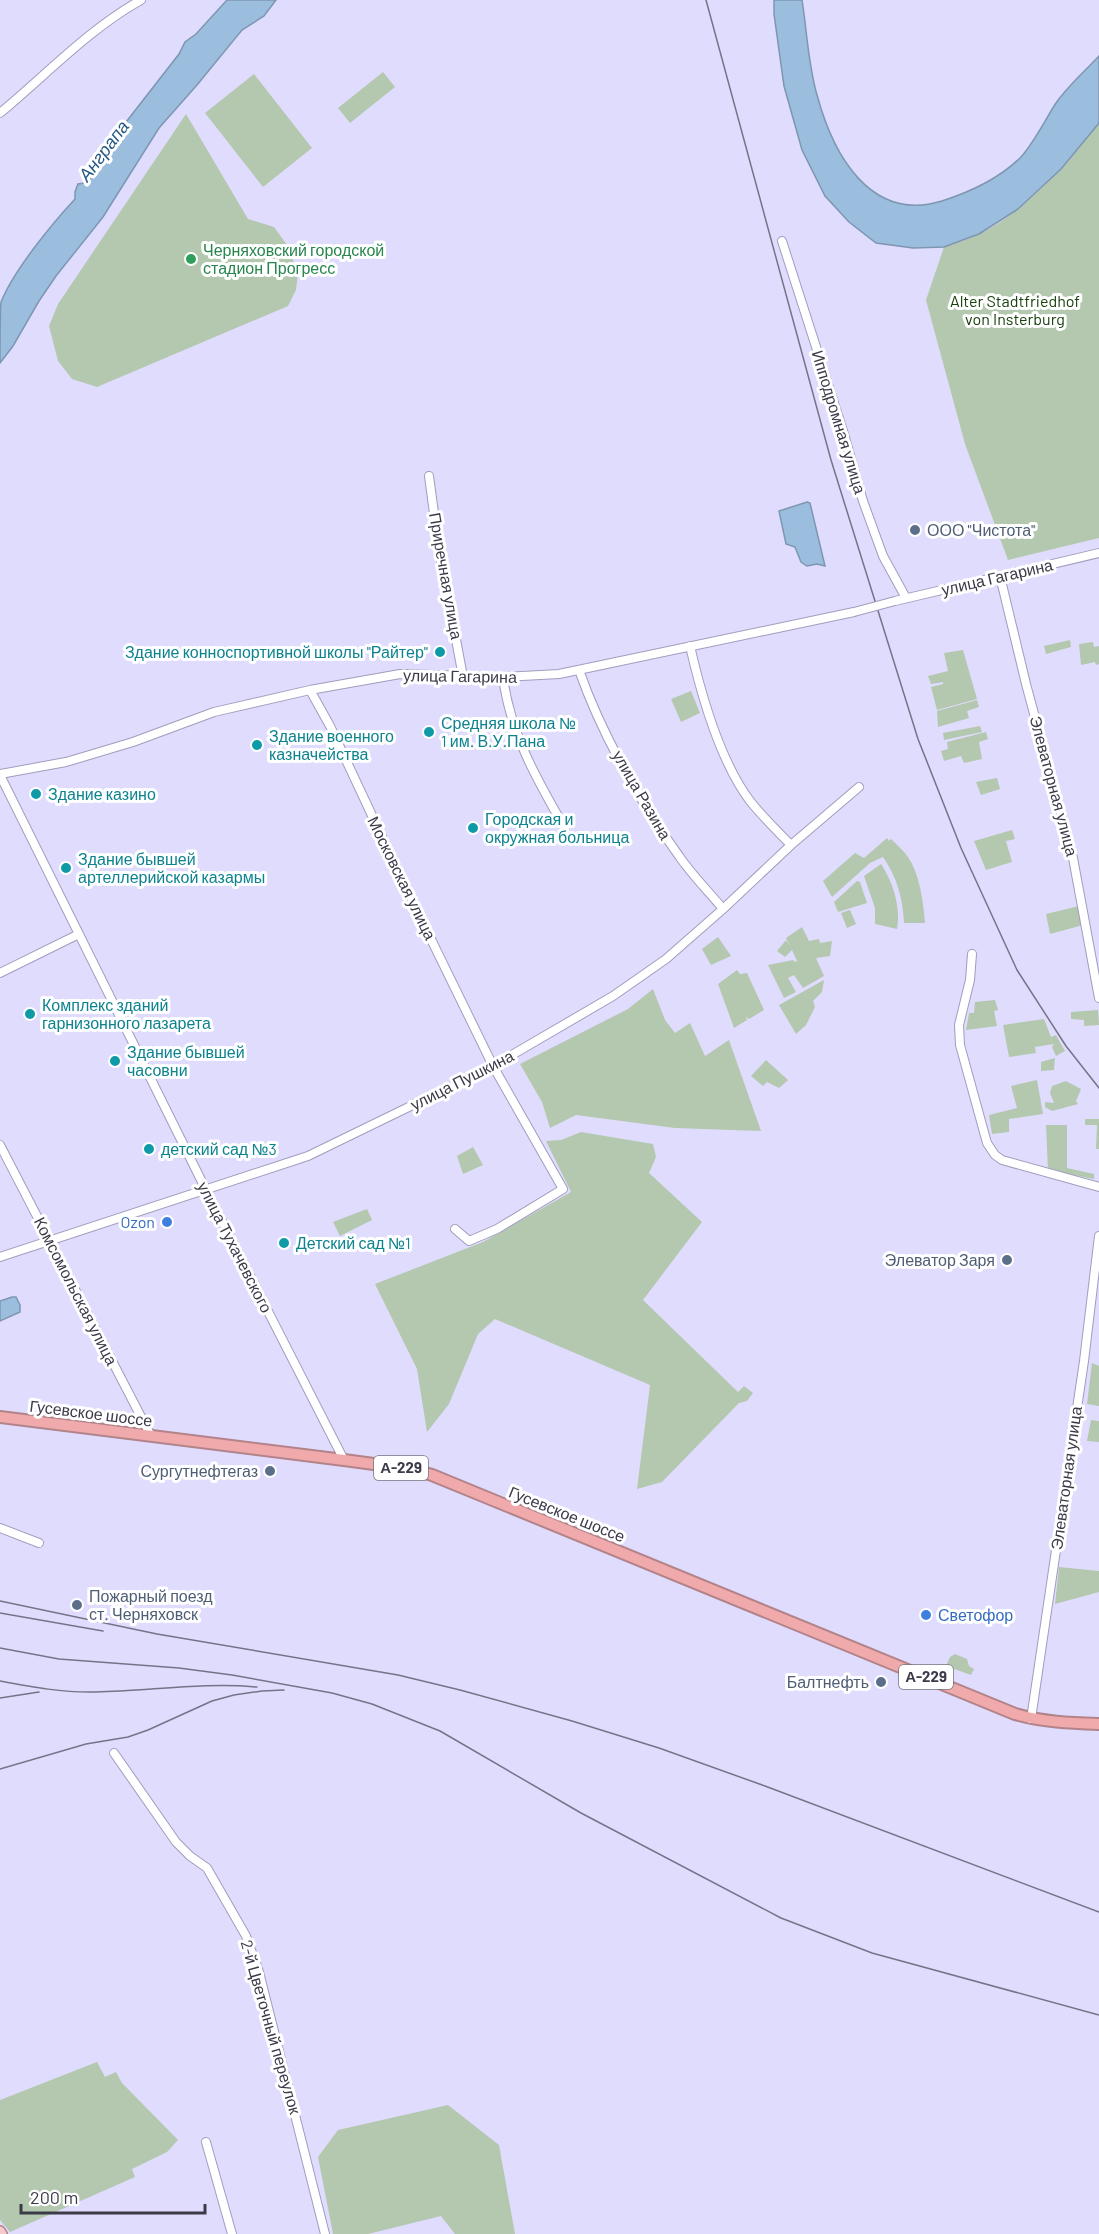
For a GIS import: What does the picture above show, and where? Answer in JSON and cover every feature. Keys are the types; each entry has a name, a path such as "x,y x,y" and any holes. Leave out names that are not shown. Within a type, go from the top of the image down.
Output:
{"highway":[{"name":"Гусевское шоссе","path":"0,1417 411,1469 432,1475 998,1707 1031,1719 1099,1724"}],"street":[{"path":"0,113 84,40 124,9 141,0"},
{"name":"Ипподромная улица","path":"782,241 863,501 883,556 906,598"},
{"name":"Приречная улица","path":"429,476 438,543 463,677"},
{"name":"улица Гагарина","path":"0,774 66,762 133,742 214,712 310,690 400,674 539,677 854,612 1099,554"},
{"name":"Элеваторная улица","path":"1000,576 1026,684 1073,858 1099,998"},
{"path":"690,646 720,746 730,769 749,800 791,845"},
{"name":"улица Разина","path":"579,670 589,697 639,794 680,858 723,909"},
{"path":"503,677 506,700 517,734 530,765 563,825"},
{"name":"Московская улица","path":"310,690 330,726 493,1066 563,1189 497,1229 469,1241 455,1229"},
{"name":"улица Тухачевского","path":"0,774 206,1190 344,1460"},
{"name":"улица Пушкина","path":"0,1257 49,1239 308,1156 493,1066 613,996 666,959 791,845 859,787"},
{"path":"0,973 79,934"},
{"path":"972,954 970,980 960,1017 958,1035 963,1059 991,1150 1002,1160 1099,1187"},
{"name":"Комсомольская улица","path":"0,1145 151,1436"},
{"name":"Элеваторная улица","path":"1031,1719 1084,1361 1099,1236"},
{"path":"0,1528 39,1543"},
{"name":"2-й Цветочный переулок","path":"114,1753 176,1842 207,1868 246,1936 259,1972 326,2234"},
{"path":"206,2142 232,2234"}],"green space":[{"path":"383,72 395,87 350,123 338,108"},
{"path":"254,74 312,148 263,187 205,113"},
{"name":"Черняховский городской стадион Прогресс","path":"186,114 248,219 274,227 287,245 298,273 296,290 288,306 97,387 72,379 58,361 49,326 58,304"},
{"name":"Alter Stadtfriedhof von Insterburg","path":"1099,123 1099,538 1008,560 965,444 926,300 944,247 975,236 1014,212 1045,185"},
{"path":"1070,640 1071,647 1046,654 1044,646"},
{"path":"1093,642 1094,647 1099,646 1099,664 1096,665 1095,662 1081,665 1079,644"},
{"path":"963,650 977,699 937,710 931,687 943,684 943,682 931,684 928,676 948,671 944,653"},
{"path":"691,691 700,713 681,722 671,699"},
{"path":"977,700 979,707 967,711 969,718 938,727 937,711"},
{"path":"980,726 982,732 944,740 943,733"},
{"path":"986,732 988,739 979,742 982,759 964,763 961,756 944,761 941,751 948,749 947,742"},
{"path":"997,778 1000,789 981,795 976,782"},
{"path":"1012,830 1015,839 1006,841 1012,862 986,870 974,841"},
{"path":"887,838 902,850 912,864 920,888 925,923 904,923 898,888 883,857 870,863 832,897 823,881 855,853 864,858"},
{"path":"881,864 895,895 898,912 897,929 875,924 875,908 864,876"},
{"path":"857,881 860,882 867,903 838,912 834,902"},
{"path":"1079,906 1083,925 1050,934 1046,914"},
{"path":"850,910 856,924 847,928 841,913"},
{"path":"802,927 809,941 819,939 820,943 832,941 830,956 816,958 824,976 803,988 794,975 788,978 796,992 784,998 768,965 797,961 792,950 785,957 777,951 786,940 790,946 786,938"},
{"path":"718,937 731,956 711,965 702,949"},
{"path":"737,970 740,974 747,973 764,1010 749,1019 746,1017 747,1020 734,1028 718,984"},
{"path":"824,980 822,992 813,1001 815,1007 806,1025 796,1034 779,1005"},
{"path":"653,989 665,1020 675,1033 690,1023 705,1056 729,1040 761,1131 675,1128 576,1115 550,1128 542,1102 520,1064 628,1009"},
{"path":"995,1000 998,1010 994,1011 997,1026 966,1030 969,1013 974,1013 975,1002"},
{"path":"1098,1010 1099,1025 1084,1026 1084,1020 1071,1019 1071,1012"},
{"path":"1044,1019 1051,1037 1056,1035 1065,1051 1056,1056 1052,1047 1054,1044 1035,1047 1036,1053 1009,1057 1003,1025"},
{"path":"1055,1058 1054,1070 1041,1071 1041,1062"},
{"path":"766,1060 788,1080 779,1088 767,1082 763,1086 751,1076"},
{"path":"1037,1080 1043,1114 1009,1119 1009,1132 992,1134 989,1115 1017,1108 1011,1086"},
{"path":"1066,1081 1081,1089 1076,1101 1078,1104 1052,1111 1045,1107 1045,1102 1054,1103 1050,1093 1052,1086"},
{"path":"1085,1119 1099,1119 1099,1149 1096,1149 1097,1125 1085,1125"},
{"path":"1046,1125 1067,1125 1067,1168 1094,1174 1094,1179 1048,1170"},
{"path":"581,1132 653,1144 656,1157 649,1173 702,1222 643,1300 738,1392 744,1386 753,1393 747,1401 739,1403 662,1482 637,1489 650,1385 495,1319 478,1334 449,1404 427,1432 417,1369 375,1284 483,1242 571,1192 546,1141 561,1140"},
{"path":"473,1147 483,1165 463,1174 457,1156"},
{"path":"367,1209 372,1220 340,1236 333,1222"},
{"path":"1092,1363 1099,1366 1099,1406 1087,1404"},
{"path":"1091,1420 1099,1421 1099,1442 1087,1441"},
{"path":"1059,1567 1099,1571 1099,1592 1055,1604"},
{"path":"955,1654 967,1659 969,1666 974,1669 971,1675 946,1666 950,1657"},
{"path":"97,2062 105,2077 116,2072 122,2083 178,2140 167,2152 132,2169 135,2177 10,2232 0,2220 0,2100"},
{"path":"448,2105 499,2145 515,2234 455,2234 441,2216 368,2234 333,2234 318,2157 338,2130"}],"water":[{"name":"Анграпа","path":"227,0 276,0 264,16 242,30 159,128 103,217 56,276 0,363 1,302 15,276 44,235 75,199 78,184 90,179 111,149 123,126 179,54 185,42 196,34"},
{"path":"774,0 802,0 814,83 833,140 858,178 875,193 894,202 917,205 942,201 974,189 1013,165 1031,144 1056,103 1099,56 1099,123 1061,169 1018,209 979,234 944,247 913,248 876,243 849,222 825,196 802,150 784,86"},
{"path":"810,503 825,566 817,564 807,566 801,562 795,547 786,544 779,511"},
{"path":"16,1297 20,1305 20,1312 0,1321 0,1301"}],"railway":[{"path":"706,0 831,460 918,739 961,848 1017,970 1066,1046 1099,1088"},
{"path":"0,1601 157,1634 398,1675 572,1721 659,1748 765,1786 1099,1912"},
{"path":"0,1613 103,1631"},
{"path":"0,1648 59,1659 179,1668 232,1675 332,1693 372,1704 440,1731 581,1813 781,1918 872,1953 1099,2015"},
{"path":"0,1681 72,1692 197,1686 257,1687"},
{"path":"0,1769 86,1744 128,1737 212,1701 234,1695 284,1690"},
{"path":"0,1698 39,1692"}],"place":[{"name":"Черняховский городской стадион Прогресс","path":"191,259"},
{"name":"ООО \"Чистота\"","path":"915,530"},
{"name":"Здание конноспортивной школы \"Райтер\"","path":"440,652"},
{"name":"Средняя школа № 1 им. В.У.Пана","path":"429,732"},
{"name":"Здание военного казначейства","path":"257,745"},
{"name":"Здание казино","path":"36,794"},
{"name":"Городская и окружная больница","path":"473,828"},
{"name":"Здание бывшей артеллерийской казармы","path":"66,868"},
{"name":"Комплекс зданий гарнизонного лазарета","path":"30,1014"},
{"name":"Здание бывшей часовни","path":"115,1061"},
{"name":"детский сад №3","path":"149,1149"},
{"name":"Ozon","path":"167,1222"},
{"name":"Детский сад №1","path":"284,1243"},
{"name":"Элеватор Заря","path":"1007,1260"},
{"name":"Сургутнефтегаз","path":"270,1471"},
{"name":"Пожарный поезд ст. Черняховск","path":"77,1605"},
{"name":"Светофор","path":"926,1615"},
{"name":"Балтнефть","path":"881,1682"}]}
